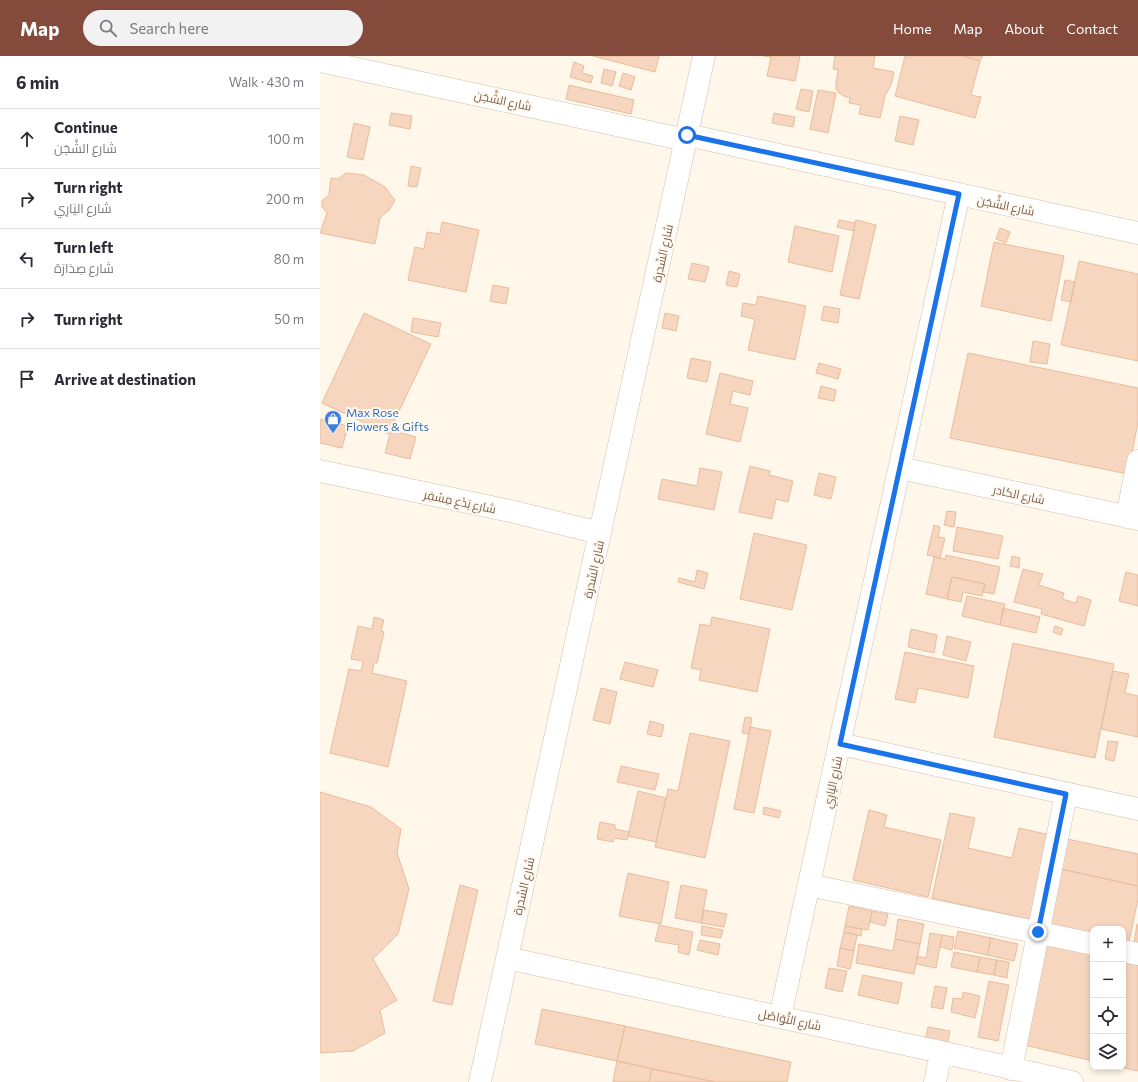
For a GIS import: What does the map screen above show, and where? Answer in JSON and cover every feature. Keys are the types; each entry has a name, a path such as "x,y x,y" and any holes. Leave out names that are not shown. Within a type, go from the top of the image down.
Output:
{"street":[{"name":"شارع السِّدرة","path":"480,1082 704,56"},
{"name":"شارع الشَّجَن","path":"320,61 959,194 1138,233"},
{"name":"شارع اليَارِي","path":"780,1017 959,194"},
{"path":"1132,518 1138,461"},
{"name":"شارع الكادر","path":"900,468 1132,518"},
{"name":"شارع بَدْع مِسْفِر","path":"320,471 510,511 600,533"},
{"path":"840,744 1138,809"},
{"path":"1011,1069 1066,794"},
{"path":"809,885 1090,943"},
{"path":"1126,952 1138,954"},
{"name":"شارع التَّوَاصُل","path":"507,958 941,1052 1072,1082"},
{"path":"935,1082 941,1052"}],"building":[{"path":"593,56 659,56 655,72"},
{"path":"764,56 800,56 795,81 767,76 771,57"},
{"path":"835,56 875,56 873,68 894,72 891,85 885,96 880,118 859,114 861,105 849,103 850,98 839,93 836,89 838,70 833,69"},
{"path":"905,56 963,56 980,61 971,95 981,97 975,118 895,96"},
{"path":"963,56 983,56 980,61"},
{"path":"574,62 584,66 582,73 593,76 591,83 570,77"},
{"path":"604,69 616,72 612,86 601,83"},
{"path":"623,73 635,77 631,90 619,86"},
{"path":"569,85 634,100 631,114 566,99"},
{"path":"801,89 813,91 809,112 796,109"},
{"path":"818,90 836,93 828,133 810,129"},
{"path":"391,113 412,116 410,129 389,125"},
{"path":"774,113 795,117 793,127 772,123"},
{"path":"900,116 919,120 913,145 895,141"},
{"path":"354,123 370,127 363,160 347,157"},
{"path":"411,166 421,168 417,187 408,186"},
{"path":"346,173 364,175 385,187 395,200 390,209 380,218 375,244 320,233 327,213 322,207 322,201 329,195 331,178 338,179"},
{"path":"839,220 855,223 854,231 837,227"},
{"path":"856,220 876,225 859,299 840,295"},
{"path":"442,222 479,230 466,292 408,280 415,247 424,249 427,232 440,234"},
{"path":"795,226 839,236 832,272 788,262"},
{"path":"1000,228 1010,232 1006,243 996,239"},
{"path":"994,242 1064,256 1051,321 981,306"},
{"path":"1079,261 1138,274 1138,361 1061,345"},
{"path":"692,263 709,267 705,282 688,279"},
{"path":"729,271 740,274 737,287 726,285"},
{"path":"1065,280 1075,282 1071,302 1061,300"},
{"path":"493,285 509,288 506,304 490,301"},
{"path":"758,296 806,306 795,360 748,350 755,319 741,316 743,303 756,305"},
{"path":"824,306 840,309 838,323 821,320"},
{"path":"364,313 431,344 388,434 322,403"},
{"path":"665,313 679,316 676,331 662,328"},
{"path":"413,318 441,323 438,337 411,332"},
{"path":"1033,341 1050,344 1047,364 1030,362"},
{"path":"968,353 1138,388 1138,422 1128,474 950,438"},
{"path":"691,358 711,362 707,382 687,378"},
{"path":"819,363 841,369 838,379 816,373"},
{"path":"720,373 753,381 750,395 733,391 730,404 748,408 740,442 706,434"},
{"path":"821,386 836,390 834,401 818,398"},
{"name":"Max Rose Flowers & Gifts","path":"320,419 348,426 342,448 320,443"},
{"path":"391,430 416,437 410,459 385,453"},
{"path":"750,466 770,471 769,475 793,481 788,502 776,499 772,519 739,512"},
{"path":"700,468 722,472 714,510 658,499 662,479 697,486"},
{"path":"819,473 836,477 831,499 814,495"},
{"path":"947,511 956,512 954,527 944,525"},
{"path":"934,525 940,527 938,537 945,538 940,558 927,555"},
{"path":"957,527 1003,536 998,559 953,551"},
{"path":"754,533 807,545 792,610 740,599"},
{"path":"946,555 1000,567 994,594 983,592 985,584 952,577 947,599 926,594 934,557 945,559"},
{"path":"1012,556 1020,558 1019,568 1010,566"},
{"path":"1023,569 1043,574 1039,585 1064,593 1062,599 1076,603 1078,596 1091,600 1084,626 1041,614 1042,609 1014,602"},
{"path":"697,570 708,573 704,589 678,582 679,578 695,582"},
{"path":"1126,572 1138,575 1138,606 1119,601"},
{"path":"952,577 985,584 982,596 963,592 961,602 947,599"},
{"path":"967,596 1005,604 1000,625 962,616"},
{"path":"1003,608 1040,617 1036,633 1000,625"},
{"path":"374,617 384,620 381,631 384,632 377,663 374,663 372,673 407,681 388,767 330,753 349,669 361,671 363,661 351,659 358,626 372,629"},
{"path":"712,617 770,629 757,692 699,680 701,670 691,668 700,624 710,626"},
{"path":"1055,626 1063,629 1061,635 1053,632"},
{"path":"911,629 937,635 934,653 908,647"},
{"path":"947,636 971,642 966,661 943,655"},
{"path":"1013,643 1114,664 1095,758 994,737"},
{"path":"905,652 974,666 968,698 918,688 915,703 895,699"},
{"path":"625,662 658,670 653,687 620,679"},
{"path":"1113,671 1129,674 1125,693 1138,696 1138,737 1101,729"},
{"path":"601,688 617,692 610,724 593,720"},
{"path":"745,717 752,718 749,734 742,733"},
{"path":"650,721 664,725 661,737 647,734"},
{"path":"750,727 771,731 754,813 734,809"},
{"path":"690,733 730,741 705,858 655,847 668,789 678,791"},
{"path":"1108,741 1118,742 1114,761 1105,759"},
{"path":"621,766 659,774 655,790 617,782"},
{"path":"638,791 666,798 656,842 628,836"},
{"path":"320,792 371,807 401,829 397,853 409,889 398,934 373,959 397,1000 380,1010 385,1033 353,1051 320,1053"},
{"path":"764,807 781,811 779,818 763,814"},
{"path":"869,810 887,815 884,827 941,840 928,897 853,880"},
{"path":"950,813 975,818 968,848 1012,858 1019,828 1050,835 1032,920 932,898"},
{"path":"600,822 615,825 615,829 629,832 627,840 614,838 613,842 597,839"},
{"path":"1067,839 1138,854 1138,886 1061,869"},
{"path":"1061,869 1138,886 1138,899 1129,942 1126,942 1126,926 1090,926 1090,933 1049,924"},
{"path":"628,873 669,882 661,924 619,916"},
{"path":"460,885 478,890 452,1005 433,1001"},
{"path":"681,885 707,890 701,923 675,918"},
{"path":"849,906 872,911 868,930 845,926"},
{"path":"704,910 727,914 724,927 701,923"},
{"path":"872,911 888,914 885,926 870,922"},
{"path":"898,919 924,924 920,944 895,939"},
{"path":"1138,924 1138,944 1134,943"},
{"path":"659,925 693,932 689,955 678,952 679,945 655,941"},
{"path":"702,926 723,930 721,938 701,935"},
{"path":"845,926 862,929 861,936 844,932"},
{"path":"958,931 991,938 987,955 954,948"},
{"path":"844,932 857,935 854,951 840,948"},
{"path":"930,933 942,935 936,968 916,964 917,956 926,958"},
{"path":"942,935 954,937 952,950 940,947"},
{"path":"991,938 1018,944 1014,961 987,955"},
{"path":"895,939 920,944 914,974 856,963 859,944 893,951"},
{"path":"700,940 720,944 718,955 697,950"},
{"path":"1048,941 1090,950 1090,1060 1024,1045"},
{"path":"840,948 854,951 850,969 837,966"},
{"path":"954,952 980,957 977,972 951,967"},
{"path":"980,957 997,960 994,975 977,972"},
{"path":"1126,959 1138,962 1138,1071 1126,1068"},
{"path":"997,960 1009,962 1007,978 994,975"},
{"path":"829,968 847,971 842,992 825,988"},
{"path":"863,975 902,983 898,1004 858,995"},
{"path":"989,981 1009,985 998,1041 978,1037"},
{"path":"935,986 947,988 943,1009 931,1007"},
{"path":"963,992 980,996 975,1018 951,1012 953,998 962,999"},
{"path":"542,1009 625,1026 617,1061 535,1044"},
{"path":"625,1026 791,1062 787,1082 715,1082 617,1061"},
{"path":"928,1027 950,1031 947,1045 925,1041"},
{"path":"617,1061 652,1069 649,1082 613,1082"},
{"path":"652,1069 715,1082 649,1082"}],"place":[{"name":"Max Rose Flowers & Gifts","path":"333,434"}],"route":[{"path":"687,135 959,194 840,744 1066,794 1038,932"}]}
